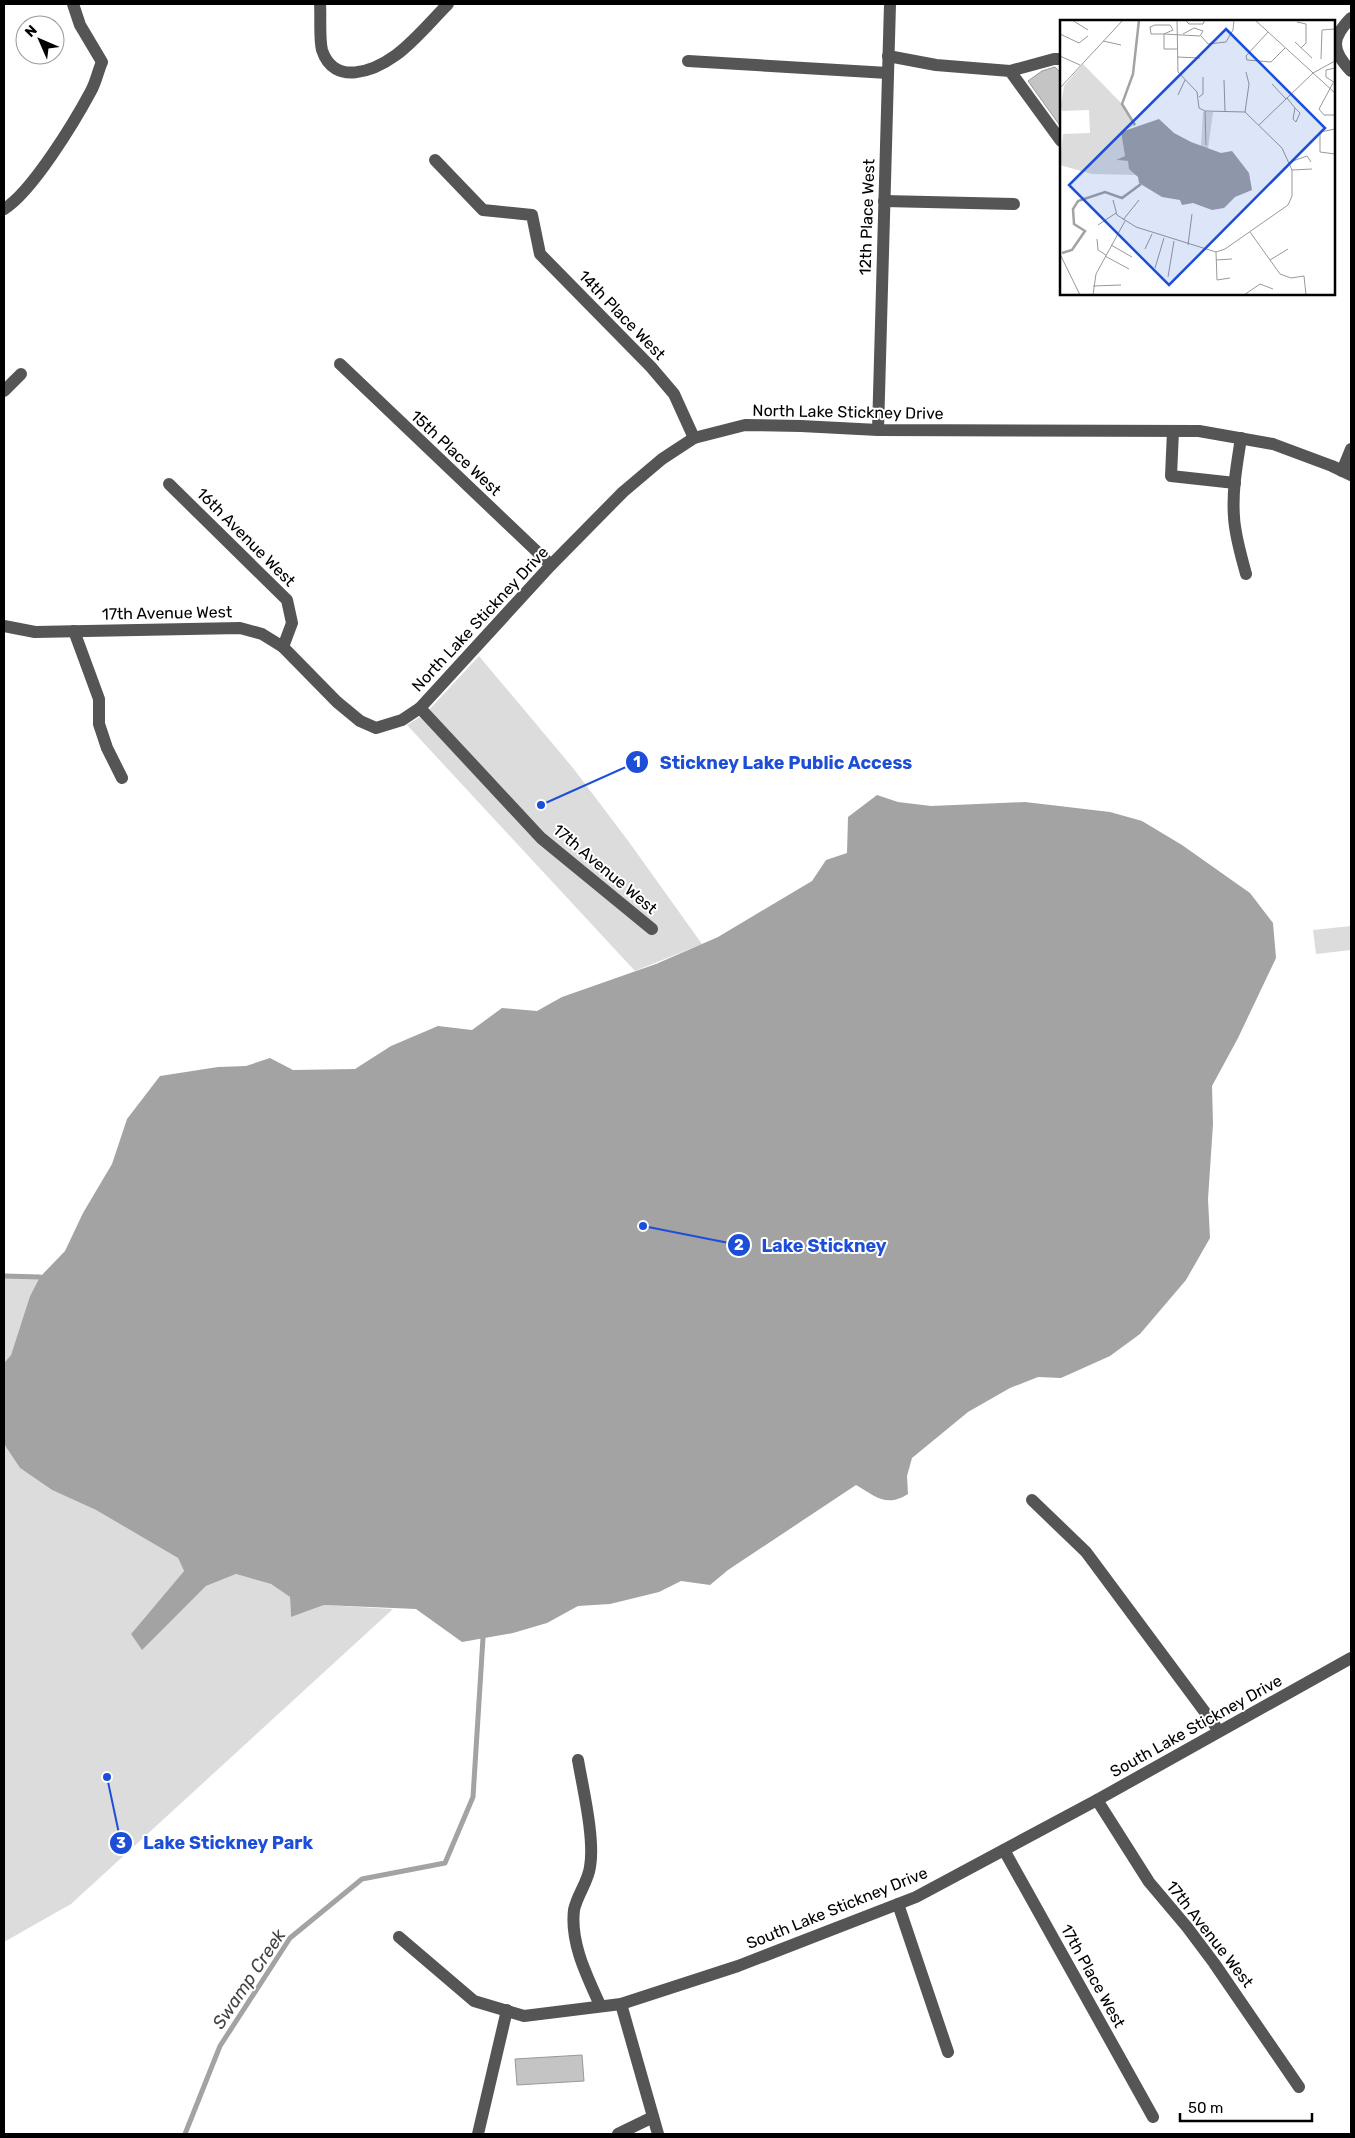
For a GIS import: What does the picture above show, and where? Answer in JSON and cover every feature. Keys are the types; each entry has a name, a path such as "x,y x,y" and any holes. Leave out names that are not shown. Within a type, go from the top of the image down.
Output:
{"street":[{"path":"4,209 13,204 46,163 92,90 102,62 80,25 73,4"},
{"path":"320,4 322,50 332,66 342,72 356,73 377,66 397,54 448,4"},
{"name":"12th Place West","path":"878,430 890,4"},
{"path":"1351,18 1339,30 1336,41 1337,53 1351,71"},
{"path":"888,56 936,65 1010,71 1060,59"},
{"path":"688,61 888,73"},
{"path":"1010,71 1060,140"},
{"name":"14th Place West","path":"435,160 483,210 532,215 540,254 656,373 674,394 694,438"},
{"path":"884,201 1014,204"},
{"name":"15th Place West","path":"340,364 551,565"},
{"path":"4,391 21,374"},
{"name":"North Lake Stickney Drive","path":"420,708 551,565 623,492 662,459 694,438 745,425 878,430 1199,431 1273,444 1347,473"},
{"path":"1173,431 1171,476 1235,483"},
{"path":"1241,438 1235,483 1234,518 1246,574"},
{"path":"1347,473 1351,449"},
{"name":"16th Avenue West","path":"169,484 287,600 292,623 283,647"},
{"name":"17th Avenue West","path":"4,626 35,632 240,628 262,634 283,647 337,702 360,721 376,728 383,727 402,720 420,708 541,838 652,929"},
{"path":"74,631 99,699 99,724 107,748 122,778"},
{"path":"1032,1500 1086,1552 1219,1731"},
{"name":"South Lake Stickney Drive","path":"399,1937 474,2001 524,2016 600,2005 621,2004 738,1966 916,1897 1097,1800 1351,1658"},
{"path":"578,1760 589,1822 590,1866 574,1909 574,1929 577,1947 600,2005"},
{"name":"17th Avenue West","path":"1097,1800 1149,1882 1214,1963 1300,2087"},
{"name":"17th Place West","path":"1004,1850 1153,2117"},
{"path":"898,1904 948,2052"},
{"path":"621,2004 658,2134"},
{"path":"478,2134 507,2010"},
{"path":"618,2134 653,2116"}],"shaded area":[{"path":"479,656 573,768 702,944 635,971 407,725 425,714"},
{"path":"877,795 898,802 931,806 1025,802 1110,812 1142,821 1182,845 1250,893 1273,923 1276,958 1238,1038 1212,1086 1213,1124 1208,1199 1210,1238 1186,1280 1140,1334 1110,1356 1061,1378 1038,1377 1010,1388 968,1412 912,1458 907,1476 908,1494 893,1500 881,1499 856,1485 728,1570 710,1585 681,1581 659,1592 610,1604 578,1606 547,1623 513,1633 462,1642 416,1609 324,1605 291,1617 290,1597 271,1584 236,1574 206,1586 142,1650 131,1634 184,1571 178,1558 96,1510 52,1490 20,1468 4,1444 4,1363 11,1355 30,1296 40,1277 65,1251 83,1213 112,1164 127,1119 160,1076 218,1067 246,1066 270,1058 293,1070 355,1069 391,1046 438,1026 472,1030 502,1008 537,1011 562,997 656,964 718,937 812,881 826,860 847,853 848,817"},
{"path":"1351,926 1351,950 1316,954 1313,930"},
{"path":"4,1276 40,1277 30,1296 11,1355 4,1363"},
{"path":"4,1444 20,1468 52,1490 96,1510 178,1558 184,1571 131,1634 142,1649 206,1586 236,1574 271,1584 290,1597 291,1617 324,1605 393,1609 71,1904 4,1942"}],"building":[{"path":"1055,67 1060,72 1060,126 1028,81 1042,71"},
{"path":"582,2055 584,2081 517,2085 515,2059"}],"waterway":[{"path":"4,1276 40,1277"},
{"name":"Swamp Creek","path":"185,2134 220,2046 290,1938 362,1879 445,1863 473,1797 483,1638"}],"place":[{"name":"Stickney Lake Public Access","path":"541,805"},
{"name":"Lake Stickney","path":"643,1226"},
{"name":"Lake Stickney Park","path":"107,1777"}]}
